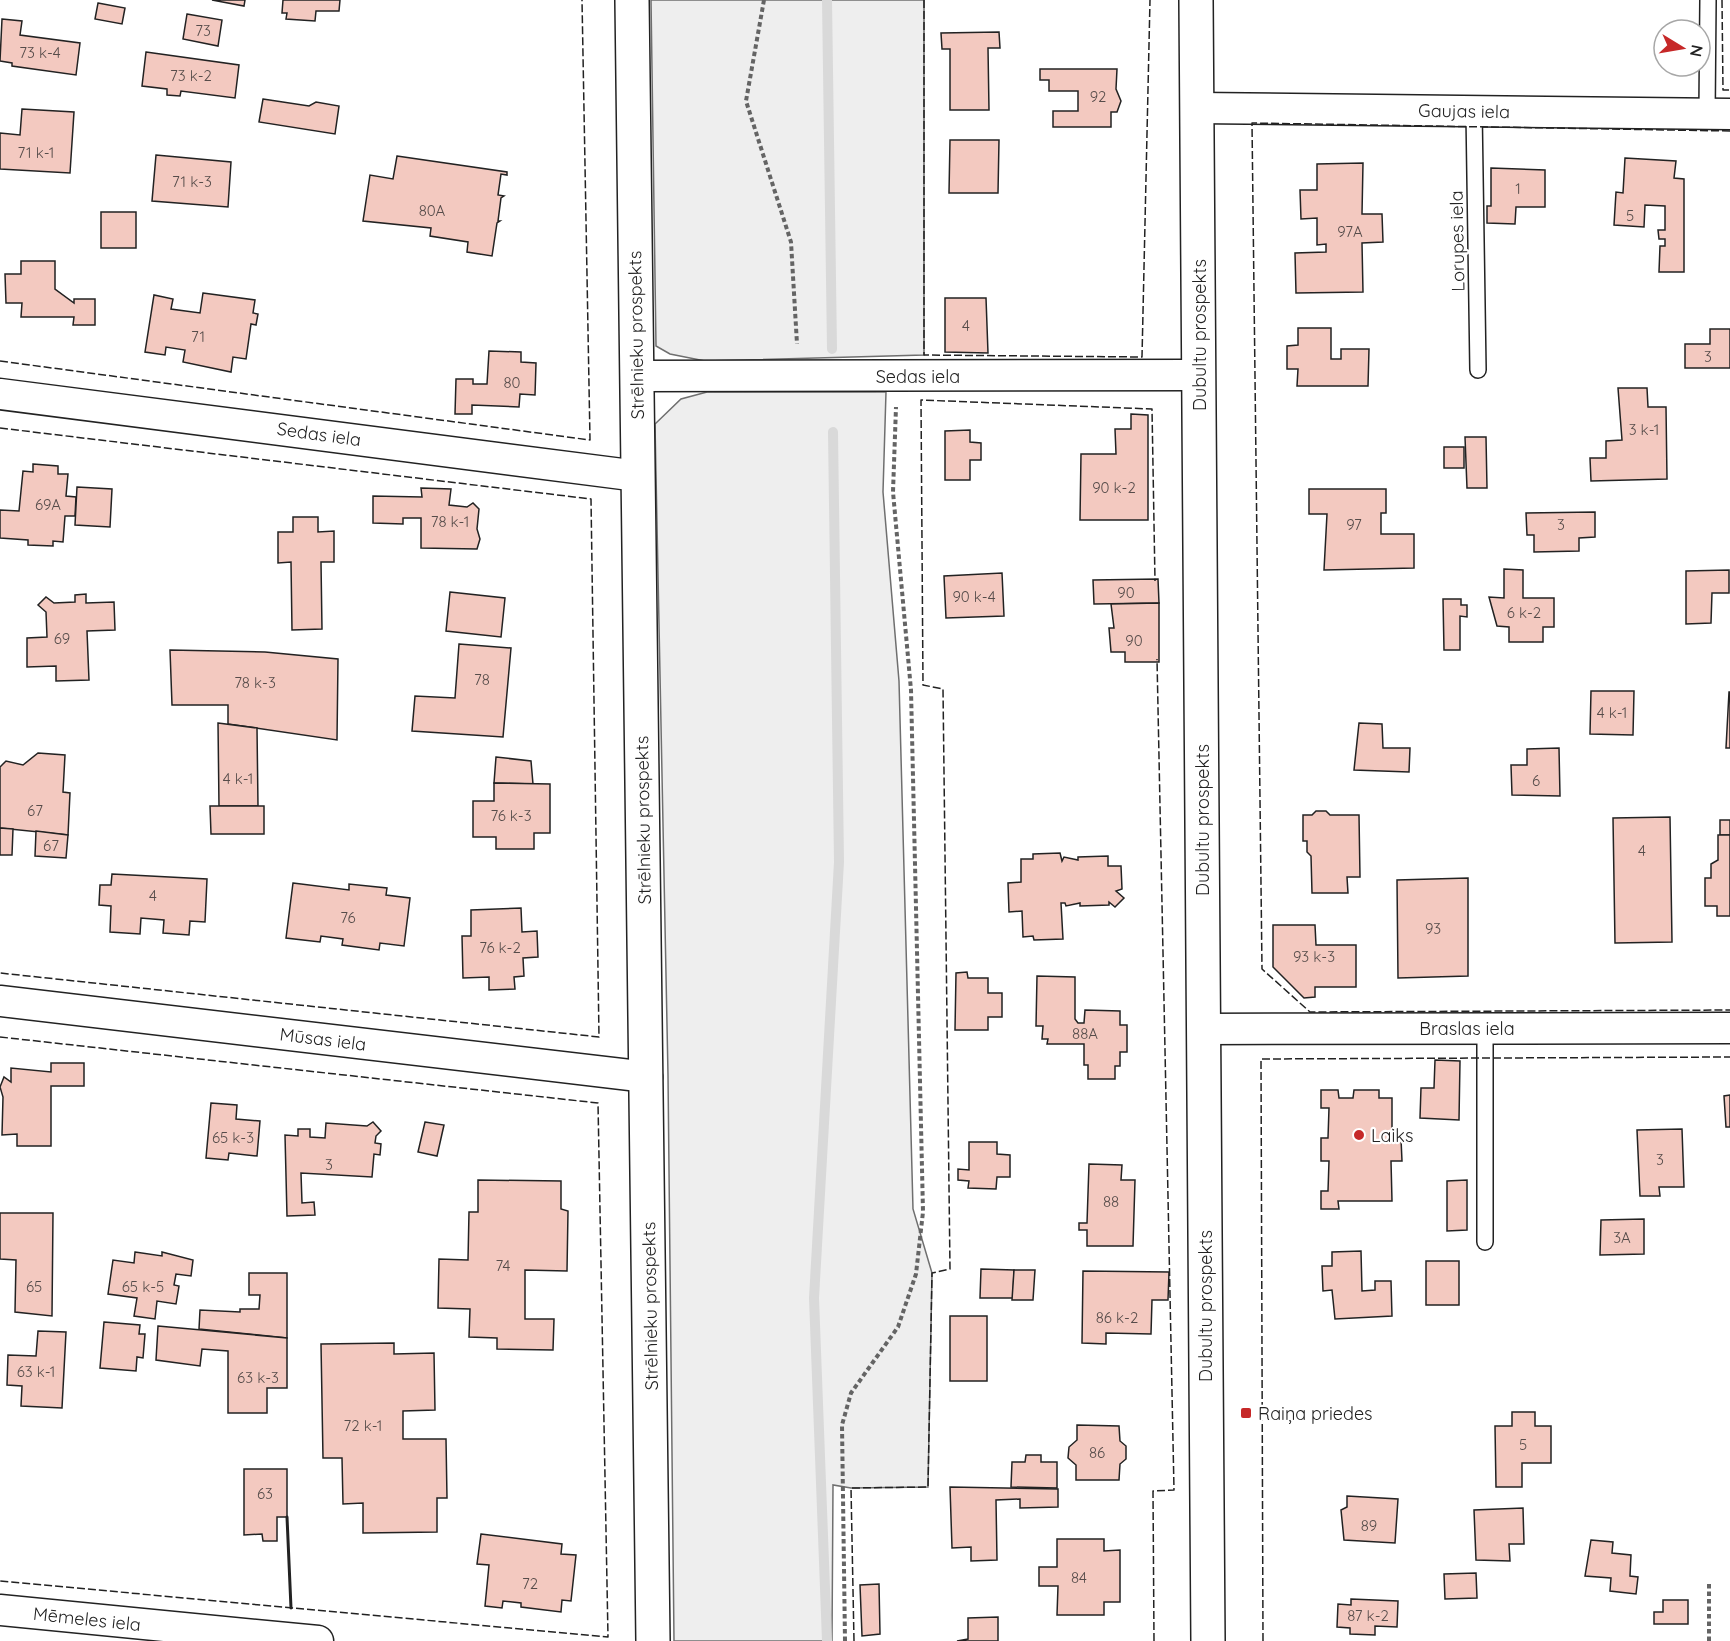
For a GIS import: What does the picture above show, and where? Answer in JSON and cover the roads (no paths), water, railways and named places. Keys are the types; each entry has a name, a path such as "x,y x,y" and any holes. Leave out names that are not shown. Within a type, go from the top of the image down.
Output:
{"main road":[{"name":"Strēlnieku prospekts","path":"632,0 653,1641"},
{"name":"Dubultu prospekts","path":"1196,0 1208,1641"}],"street":[{"name":"Gaujas iela","path":"1197,108 1718,114"},
{"name":"Sedas iela","path":"637,376 1199,375"},
{"name":"Sedas iela","path":"0,394 638,476"},
{"name":"Mūsas iela","path":"0,1001 647,1077"},
{"name":"Braslas iela","path":"1203,1029 1730,1028"},
{"name":"Mēmeles iela","path":"0,1610 318,1641"}],"lane":[{"path":"1708,0 1718,114"},
{"name":"Lorupes iela","path":"1474,111 1478,370"},
{"path":"1485,1028 1485,1242"}],"waterway":[{"path":"827,0 832,349"},
{"path":"827,1641 814,1298 839,862 833,432"}],"place":[{"name":"Laiks","path":"1359,1135"},
{"name":"Raiņa priedes","path":"1246,1413"}]}
